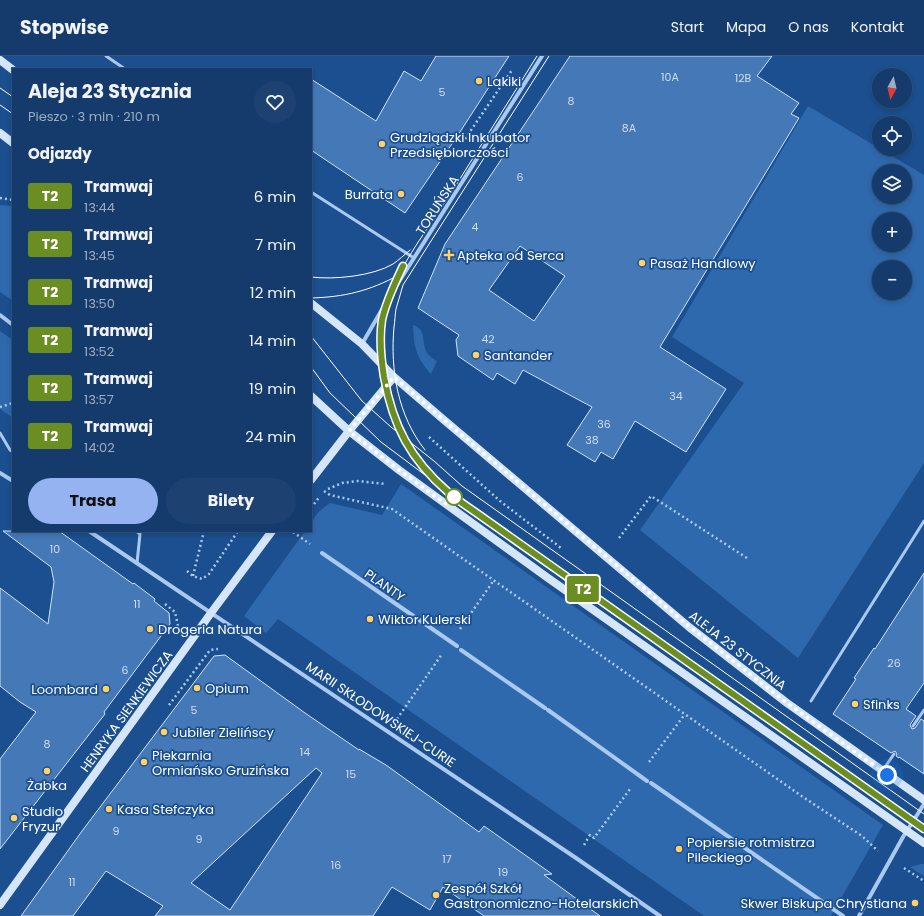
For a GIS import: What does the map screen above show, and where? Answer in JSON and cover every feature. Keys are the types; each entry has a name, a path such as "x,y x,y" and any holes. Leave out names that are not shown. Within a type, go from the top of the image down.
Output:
{"street":[{"name":"TORUŃSKA","path":"362,344 388,299 542,56"},
{"path":"0,60 12,69"},
{"path":"0,133 12,142"},
{"name":"ALEJA 23 STYCZNIA","path":"312,304 362,344 394,377 450,426 690,627 787,703 924,800"},
{"path":"0,315 12,324"},
{"path":"312,479 394,377"},
{"path":"312,397 349,431 399,470 924,843"},
{"path":"0,473 12,480"},
{"name":"MARII SKŁODOWSKIEJ-CURIE","path":"91,532 570,853 660,916"},
{"name":"HENRYKA SIENKIEWICZA","path":"0,905 271,532"},
{"name":"PLANTY","path":"322,553 457,646"},
{"path":"461,650 647,781"},
{"path":"651,784 843,916"},
{"path":"859,916 924,804"}],"lane":[{"path":"106,56 124,68"},
{"path":"312,193 414,258"},
{"path":"0,433 12,451"},
{"path":"811,701 924,521"},
{"path":"137,532 140,534 138,563"},
{"path":"913,726 924,710"},
{"path":"882,771 894,754"}],"path":[{"path":"465,139 512,69"},
{"path":"0,198 12,200"},
{"path":"0,407 12,403"},
{"path":"429,437 500,500 561,548"},
{"path":"312,507 324,491 342,483 358,482 386,484"},
{"path":"324,491 330,495 392,509 803,797 852,829 875,848 924,881"},
{"path":"619,538 651,496 748,558"},
{"path":"193,576 204,532"},
{"path":"186,571 193,576 202,579 210,574 237,532"},
{"path":"294,532 301,538"},
{"path":"165,604 175,612 178,626 174,632"},
{"path":"203,660 210,650 218,649"}],"shaded area":[{"path":"808,106 872,144 872,156 892,156 906,164 872,164 872,204 912,204 912,168 924,175 924,463 798,658 640,530 744,383 672,337"},
{"path":"0,205 12,206 12,300 0,292"},
{"path":"413,325 422,333 427,353 437,361 431,374 417,352 414,340"},
{"path":"0,331 12,339 12,417 0,409"},
{"path":"401,484 883,825 831,916 704,916 278,619 266,633 244,616 304,532 312,532 312,522 316,515 330,503 382,515"},
{"path":"924,864 924,876 910,867"}],"building":[{"name":"Grudziądzki Inkubator Przedsiębiorczości","path":"436,56 509,56 405,213 312,151 312,80 376,121 404,71 421,81"},
{"path":"570,56 772,56 757,76 799,103 791,114 799,118 660,347 726,389 686,452 635,421 613,459 601,452 595,462 567,445 592,407 523,370 515,384 497,373 493,380 458,356 456,340 459,335 418,308 445,244","holes":["520,246 565,276 534,321 489,290"]},
{"path":"3,531 60,532 155,599 154,601 169,613 170,624 104,712 105,714 0,849 0,759 36,712 20,702 0,686 0,588 48,624 54,582 51,567"},
{"path":"924,573 924,683 906,709 916,716 910,725 912,729 915,728 921,719 924,721 924,774 896,756 897,754 895,751 891,753 833,714 856,679 854,678 874,648 875,649"},
{"path":"225,655 305,713 359,750 386,765 479,832 484,826 552,874 544,875 600,916 484,916 443,887 430,910 392,887 373,916 155,916 163,906 106,871 73,916 21,916 82,831 214,656","holes":["316,768 322,773 230,910 191,883"]}],"tram line":[{"path":"430,474 410,449 400,431 389,401 382,368 381,339 385,312 393,288 405,264 537,56"},
{"path":"425,450 408,422 402,407 395,376 393,360 394,327 396,309 403,285 549,56"},
{"path":"0,88 12,96"},
{"path":"0,105 12,113"},
{"path":"312,277 331,278 375,272 393,264 410,250"},
{"name":"T2","path":"403,266 388,299 382,320 380,342 381,360 388,395 396,422 408,447 425,469 448,492 478,514 924,829"},
{"path":"312,298 346,295 367,289 399,275"},
{"path":"312,337 362,401 462,486 924,814"},
{"path":"312,368 330,393 381,442 477,514 924,829"}],"place":[{"name":"Lakiki","path":"479,81"},
{"name":"Grudziądzki Inkubator Przedsiębiorczości","path":"382,144"},
{"name":"Burrata","path":"401,194"},
{"name":"Apteka od Serca","path":"449,255"},
{"name":"Pasaż Handlowy","path":"642,263"},
{"name":"Santander","path":"476,355"},
{"name":"Wiktor Kulerski","path":"370,619"},
{"name":"Drogeria Natura","path":"150,629"},
{"name":"Opium","path":"197,688"},
{"name":"Loombard","path":"106,689"},
{"name":"Sfinks","path":"855,704"},
{"name":"Jubiler Zielińscy","path":"164,732"},
{"name":"Piekarnia Ormiańsko Gruzińska","path":"144,762"},
{"name":"Żabka","path":"47,771"},
{"name":"Kasa Stefczyka","path":"109,809"},
{"name":"Studio Fryzur","path":"14,818"},
{"name":"Popiersie rotmistrza Pileckiego","path":"679,849"},
{"name":"Zespół Szkół Gastronomiczno-Hotelarskich","path":"436,895"},
{"name":"Skwer Biskupa Chrystiana","path":"915,903"}],"route":[{"path":"454,497 449,506 349,431 394,377 690,627 787,703 887,775"}]}
